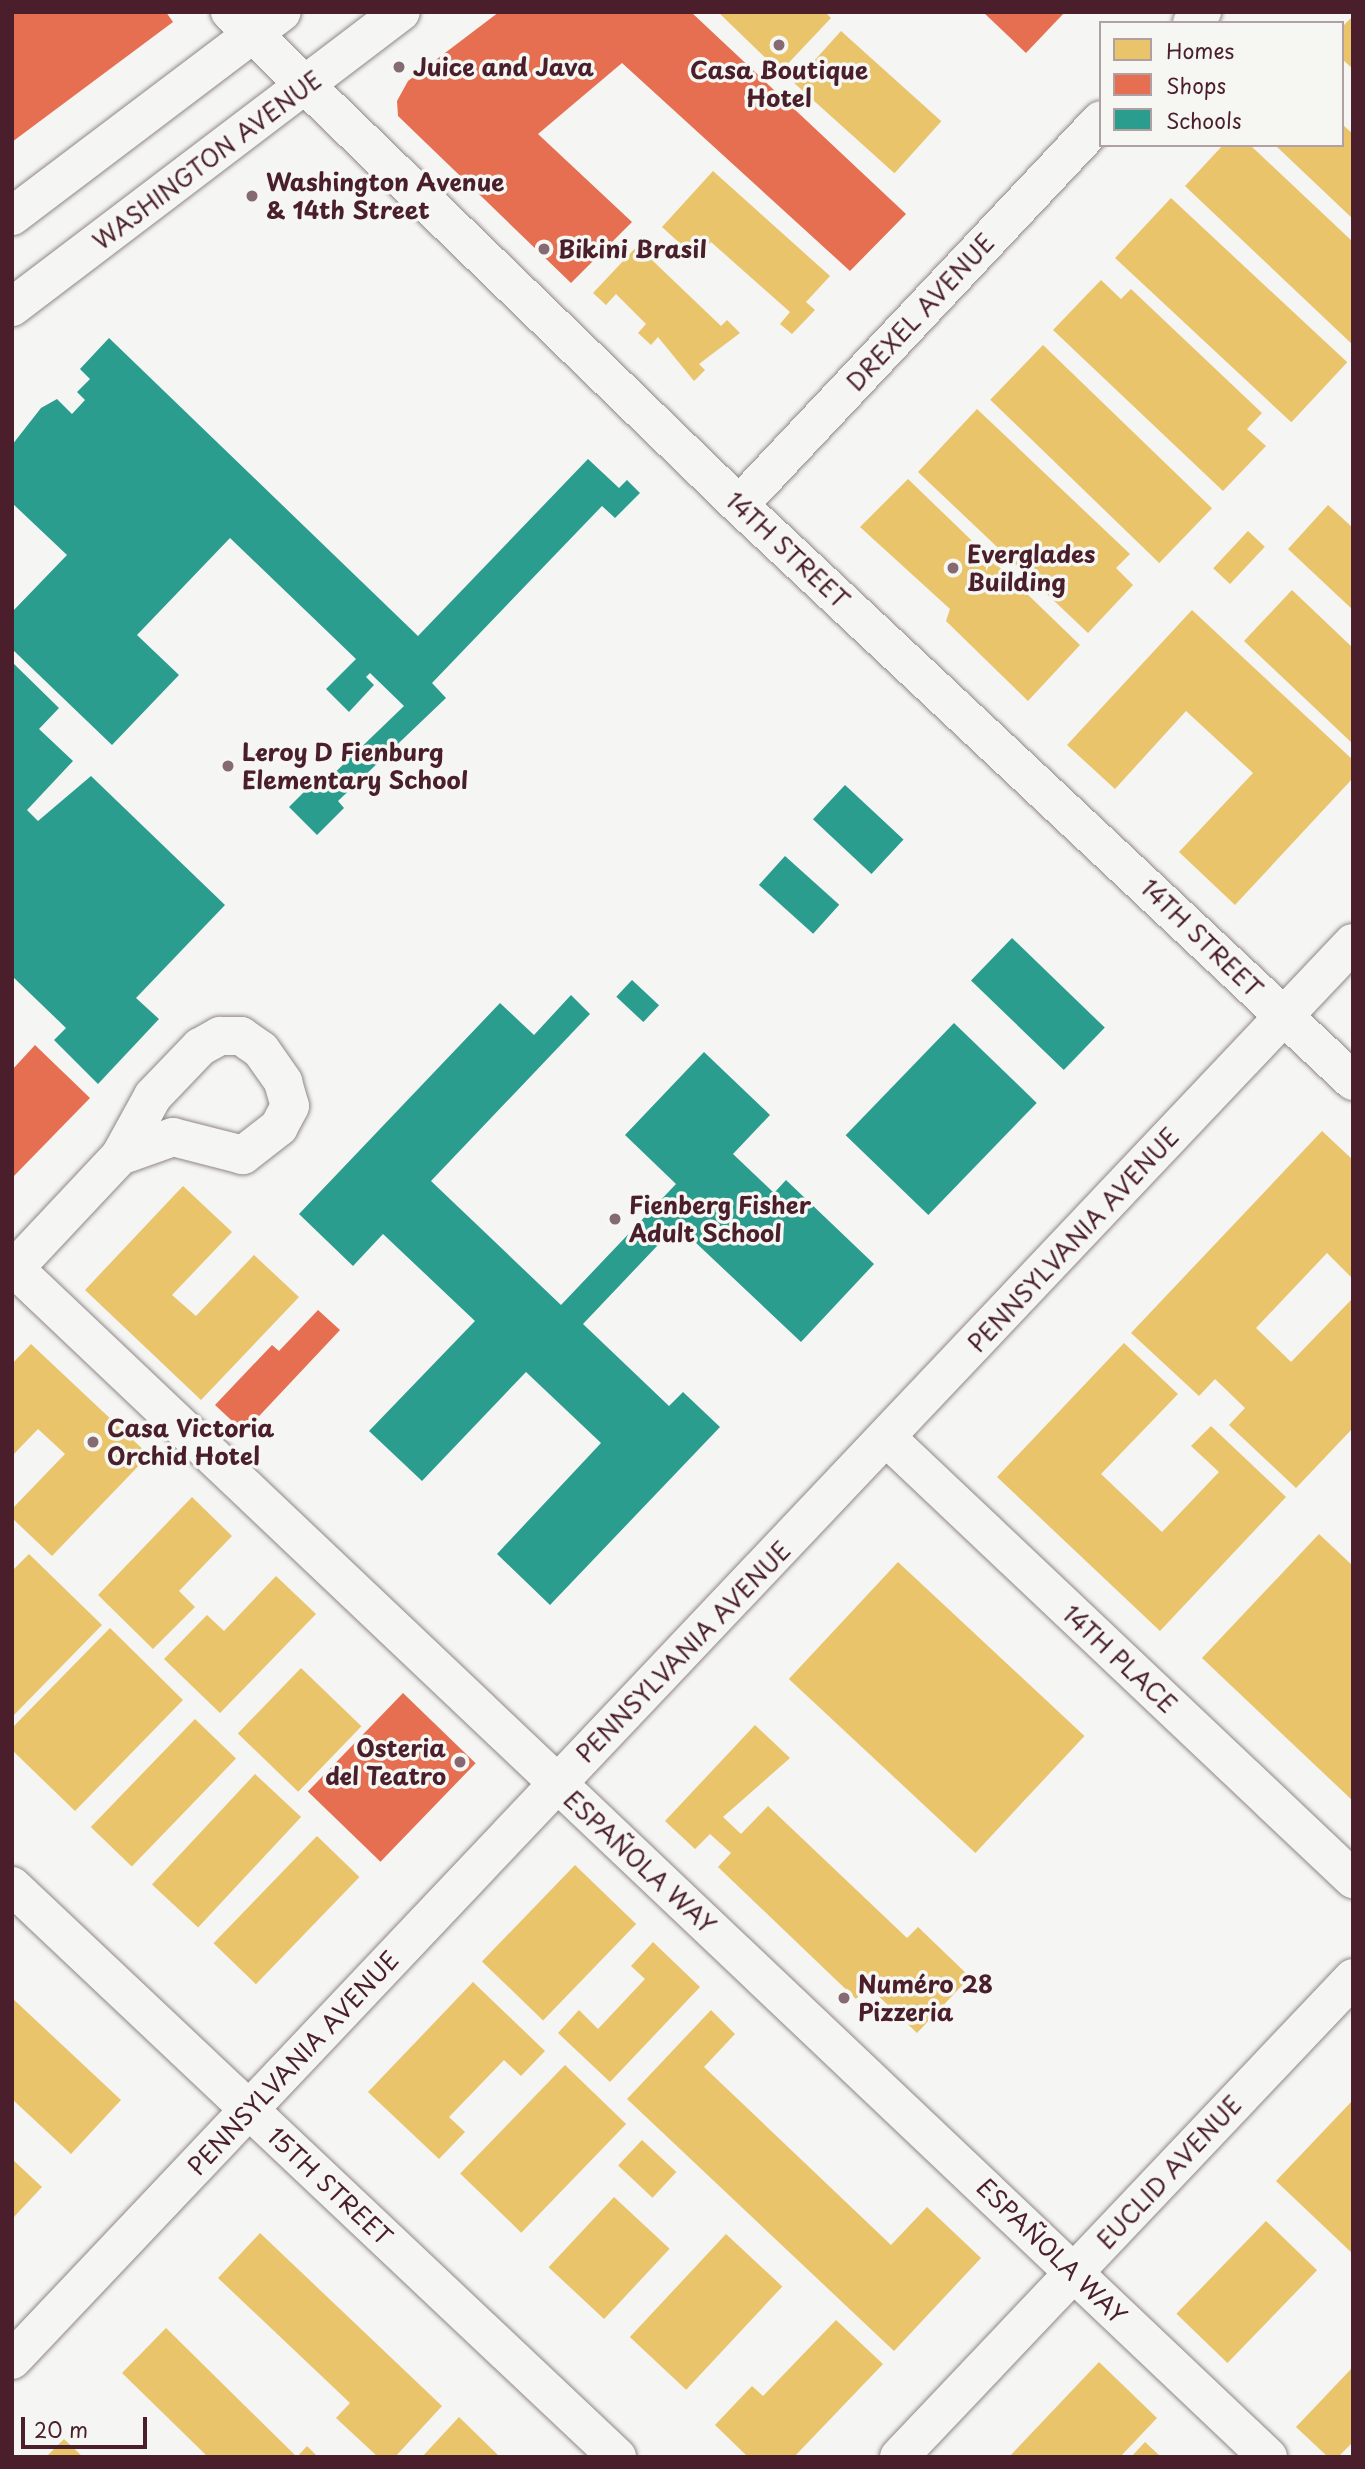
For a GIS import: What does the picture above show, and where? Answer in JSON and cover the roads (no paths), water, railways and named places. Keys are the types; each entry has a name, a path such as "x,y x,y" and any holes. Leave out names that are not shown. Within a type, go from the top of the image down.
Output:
{"street":[{"path":"12,216 240,24 282,12"},
{"name":"WASHINGTON AVENUE","path":"12,307 401,12"},
{"name":"14TH STREET","path":"240,24 739,505 1353,1082"},
{"name":"DREXEL AVENUE","path":"739,505 1099,122"},
{"name":"PENNSYLVANIA AVENUE","path":"12,2360 1353,943"},
{"path":"13,1268 120,1156"},
{"name":"ESPAÑOLA WAY","path":"13,1268 1268,2457"},
{"name":"14TH PLACE","path":"887,1438 1353,1879"},
{"name":"15TH STREET","path":"12,1886 617,2457"},
{"name":"EUCLID AVENUE","path":"899,2457 1353,1978"}],"place":[{"name":"Casa Boutique Hotel","path":"779,45"},
{"name":"Juice and Java","path":"399,67"},
{"name":"Washington Avenue & 14th Street","path":"252,196"},
{"name":"Bikini Brasil","path":"544,249"},
{"name":"Everglades Building","path":"953,568"},
{"name":"Leroy D Fienburg Elementary School","path":"228,766"},
{"name":"Fienberg Fisher Adult School","path":"615,1219"},
{"name":"Casa Victoria Orchid Hotel","path":"93,1442"},
{"name":"Osteria del Teatro","path":"460,1762"},
{"name":"Numéro 28 Pizzeria","path":"844,1998"}]}
